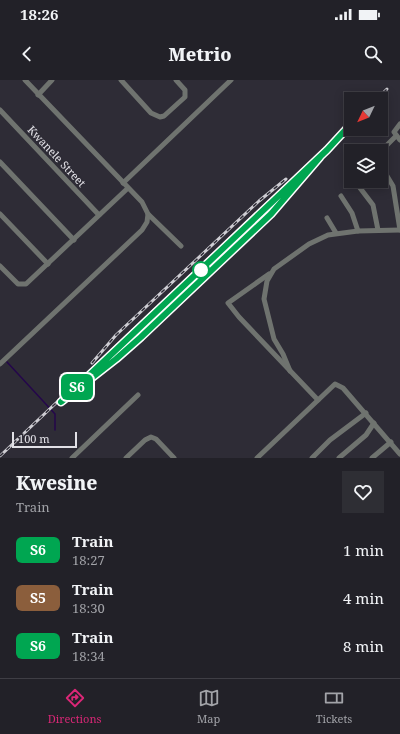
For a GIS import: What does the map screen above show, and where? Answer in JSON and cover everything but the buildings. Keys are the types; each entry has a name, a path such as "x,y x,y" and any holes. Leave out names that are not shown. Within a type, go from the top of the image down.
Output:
{"street":[{"path":"25,80 145,206 148,214 181,246"},
{"path":"38,94 52,80"},
{"path":"121,80 151,113 160,117 184,97 185,90 176,80"},
{"path":"123,183 231,80"},
{"name":"Kwanele Street","path":"0,110 99,215"},
{"path":"388,146 398,138 394,131 400,124"},
{"path":"0,162 74,240"},
{"path":"318,400 239,317 228,303 271,273 278,265 322,237 336,233 358,231 400,230 393,186 388,178"},
{"path":"0,266 16,283 20,285 28,282 128,188"},
{"path":"360,188 373,205 378,230"},
{"path":"341,196 352,213 358,231"},
{"path":"0,214 48,264"},
{"path":"0,364 142,230 147,222 148,214"},
{"path":"327,218 336,233"},
{"path":"271,273 264,291 265,304 274,339 283,354 290,371"},
{"path":"257,458 333,385 338,384 374,422 400,454"},
{"path":"72,458 138,395"},
{"path":"312,458 329,442 366,413"},
{"path":"339,458 366,435 374,422"},
{"path":"126,458 145,440 151,437 156,439 174,458"},
{"path":"372,458 391,442"}],"waterway":[{"path":"7,362 55,414 55,430"}],"railway":[{"path":"384,92 387,89"},
{"path":"0,456 344,131"},
{"path":"82,385 129,347 173,307 257,226 308,171"},
{"path":"92,363 116,335 259,201 286,179"}],"train":[{"name":"S6","path":"320,157 271,214 141,337 116,359 82,384 61,402 344,133"}]}
